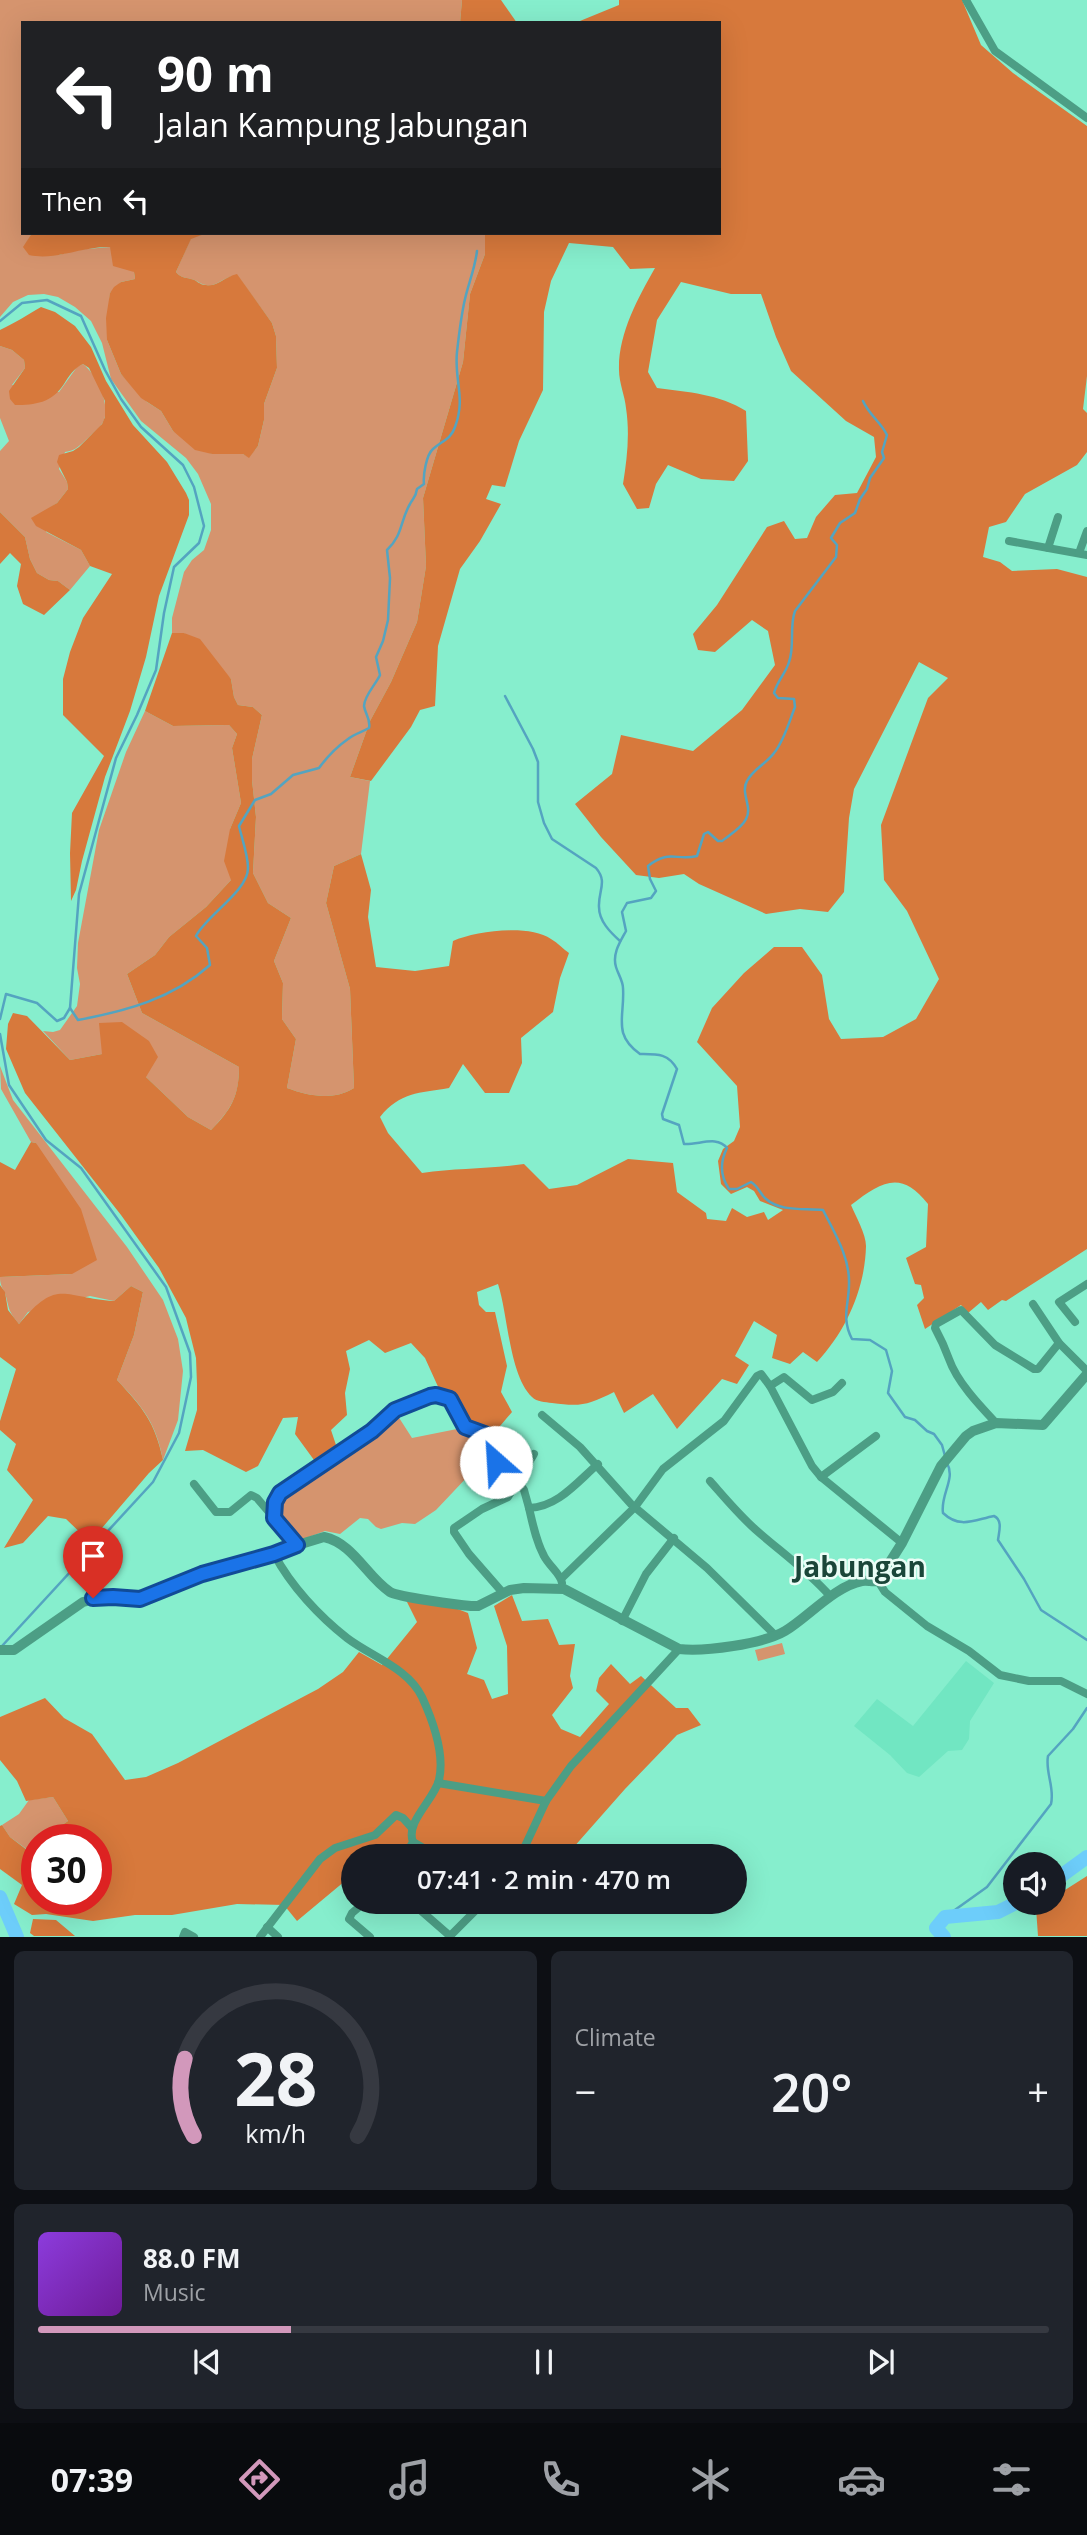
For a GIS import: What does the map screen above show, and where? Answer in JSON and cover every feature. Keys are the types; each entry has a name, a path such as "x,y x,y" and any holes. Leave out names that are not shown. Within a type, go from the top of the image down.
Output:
{"street":[{"path":"966,0 995,51 1087,118"},
{"path":"1048,548 1058,517"},
{"path":"1009,541 1083,554 1087,531"},
{"path":"1075,1322 1059,1302 1087,1284"},
{"path":"878,1581 902,1543 947,1456 970,1433 996,1423 1043,1425 1087,1372 1059,1343 1033,1304"},
{"path":"996,1423 975,1400 949,1360 948,1351 935,1328 936,1324 961,1310 995,1345 1034,1369 1038,1369 1059,1343"},
{"path":"4,1651 17,1648 83,1602 104,1597 140,1599 202,1574 274,1554 318,1537 336,1541 383,1586 399,1595 471,1606 503,1593 563,1584 635,1507 663,1469 724,1421 757,1376 764,1377 770,1385 812,1466 821,1478 902,1543"},
{"path":"770,1385 784,1377 812,1400 833,1392 842,1383"},
{"path":"274,1518 275,1502 280,1493 372,1431 395,1410 433,1396 450,1399 465,1427 487,1435 496,1462 518,1481 524,1490 536,1540 545,1559 563,1584 622,1621 679,1649 701,1651 723,1648 775,1635 785,1631 830,1597 861,1581 878,1581"},
{"path":"542,1415 598,1464 635,1507 674,1538 775,1635"},
{"path":"821,1478 876,1436"},
{"path":"503,1593 469,1554 454,1528 508,1497 534,1454"},
{"path":"529,1508 543,1507 555,1502 598,1464"},
{"path":"710,1481 728,1503 756,1530 802,1566 830,1597"},
{"path":"194,1484 216,1512 230,1513 249,1496 254,1496 297,1545"},
{"path":"622,1621 646,1574 674,1538"},
{"path":"274,1554 288,1578 335,1628 349,1640 408,1677 416,1687 436,1736 440,1761 438,1783 412,1828 411,1836 416,1844"},
{"path":"878,1581 885,1592 927,1626 969,1651 1000,1675 1029,1681 1060,1681 1087,1694"},
{"path":"526,1844 546,1801 570,1766 679,1649"},
{"path":"438,1783 546,1801"},
{"path":"260,1937 313,1867 335,1848 376,1835 396,1815 412,1828"},
{"path":"352,1914 349,1919 370,1937"},
{"path":"424,1914 449,1936 472,1914"},
{"path":"267,1927 278,1937"},
{"path":"183,1937 185,1931 194,1937"}],"shaded area":[{"path":"0,0 462,0 460,21 21,21 21,235 31,235 24,247 59,255 75,250 110,247 134,272 135,279 121,282 110,293 107,340 121,374 147,402 161,411 173,431 212,454 243,454 249,457 258,446 264,420 264,404 277,368 276,336 272,323 237,275 210,285 183,277 176,272 191,238 201,235 485,235 485,254 470,294 463,362 423,498 426,566 417,622 391,682 370,721 350,777 370,781 361,854 334,866 326,903 350,989 354,1088 346,1092 321,1096 287,1088 296,1039 282,1019 283,983 274,961 291,918 268,903 253,873 256,817 252,759 262,715 253,707 238,705 231,679 184,633 172,633 172,618 184,572 192,560 204,550 211,530 211,504 198,474 186,458 141,421 111,379 102,343 91,321 75,307 58,297 28,295 13,302 0,317"},
{"path":"462,0 501,0 516,21 460,21"},
{"path":"619,0 962,0 981,45 1013,73 1087,126 1087,376 1083,409 1087,413 1087,452 1077,465 1025,494 1006,522 989,527 983,557 1000,562 1012,571 1057,569 1087,577 1087,1249 988,1310 981,1302 968,1313 961,1305 925,1329 917,1305 924,1298 921,1285 915,1284 906,1258 926,1247 928,1204 909,1186 900,1183 881,1185 851,1205 866,1246 862,1278 845,1323 817,1362 803,1352 790,1364 772,1358 777,1335 754,1321 735,1356 749,1365 737,1384 722,1379 677,1429 653,1394 624,1413 614,1392 578,1405 534,1399 518,1374 498,1284 477,1292 479,1305 486,1312 495,1312 507,1366 501,1392 512,1412 495,1432 467,1424 458,1402 440,1391 425,1358 411,1343 385,1353 369,1340 346,1351 350,1369 345,1393 347,1415 331,1430 336,1445 314,1460 295,1434 298,1417 283,1418 258,1466 246,1472 203,1450 185,1451 197,1410 196,1358 186,1318 159,1268 25,1093 6,1049 8,1024 13,1013 27,1016 70,1060 102,1054 99,1023 122,1022 149,1041 158,1057 146,1077 188,1117 211,1130 232,1102 239,1067 142,1013 127,974 155,955 169,937 206,907 231,880 224,861 230,829 241,803 232,748 237,734 229,725 173,726 145,711 172,633 184,633 200,639 231,679 238,705 253,707 262,715 252,759 256,817 253,873 268,903 291,918 274,961 283,983 282,1019 296,1039 287,1088 329,1096 354,1088 350,989 326,903 334,866 361,854 371,890 368,917 376,967 415,971 449,966 453,941 475,934 502,931 541,934 569,953 560,978 553,1012 521,1038 522,1063 509,1093 485,1093 463,1064 449,1088 403,1098 380,1117 388,1133 422,1173 524,1164 549,1189 577,1185 628,1159 673,1163 677,1192 706,1213 707,1219 726,1221 732,1208 747,1217 764,1212 768,1220 783,1210 760,1201 754,1191 747,1187 731,1194 721,1184 718,1161 723,1149 734,1141 740,1127 737,1086 697,1042 712,1008 744,973 774,947 802,947 822,975 829,1019 841,1039 883,1037 916,1019 939,979 907,911 884,880 881,825 928,698 948,678 919,662 854,789 849,818 844,892 828,912 800,909 766,914 699,884 684,874 659,878 636,875 575,804 612,774 621,735 693,751 742,710 775,665 768,631 752,620 715,652 698,650 693,634 717,605 767,527 784,521 795,539 807,538 816,517 835,495 857,493 876,457 874,437 846,421 791,371 761,294 731,294 681,282 657,320 648,372 657,388 714,397 746,411 748,461 734,481 701,479 668,465 656,484 649,508 637,509 623,484 628,427 619,375 620,357 630,317 655,268 630,269 613,247 569,243 551,281 544,312 543,390 519,441 505,487 492,485 486,499 501,504 460,569 438,646 435,706 420,710 411,727 371,781 350,777 370,721 391,682 417,622 426,566 423,498 463,362 470,294 485,254 485,235 721,235 721,21 580,21 619,5"},
{"path":"31,235 202,235 191,239 176,272 183,277 210,285 237,274 272,323 276,336 277,368 264,404 264,420 258,446 249,458 243,454 212,454 195,450 173,431 161,411 141,398 121,374 107,340 106,318 110,293 114,287 121,282 135,279 134,272 113,266 110,247 39,256 29,255 23,247"},
{"path":"41,307 55,312 75,326 91,347 106,381 133,425 167,462 189,500 189,515 159,596 146,657 130,711 105,777 71,901 72,813 104,756 63,715 63,679 83,618 112,574 90,566 81,550 36,526 31,518 57,503 68,489 57,462 59,455 79,447 102,424 105,401 89,368 83,364 74,370 59,390 48,399 15,405 10,399 9,391 25,368 24,360 12,350 0,346 0,330"},
{"path":"0,346 12,350 24,360 25,368 12,385 59,392 77,367 83,364 97,382 104,398 103,423 78,447 65,452 59,469 68,489 57,503 45,511 46,532 81,550 90,566 70,590 58,581 49,580 37,573 30,559 25,537 0,512 0,451 9,441 0,418"},
{"path":"0,512 25,537 30,559 37,573 49,580 58,581 70,590 44,615 23,604 17,586 21,564 10,553 0,564"},
{"path":"145,711 173,726 229,725 237,734 232,748 241,803 230,829 231,880 206,907 169,937 155,955 127,974 142,1013 239,1067 232,1102 211,1130 188,1117 146,1077 102,1054 70,1060 43,1031 60,1030 77,1006 80,984 77,968 78,943 99,830 126,752"},
{"path":"0,1066 13,1100 127,1247 163,1300 178,1339 183,1371 178,1420 163,1460 157,1436 147,1416 117,1380 134,1335 143,1292 131,1286 114,1301 90,1296 28,1312 19,1324 9,1309 0,1277 72,1274 36,1143 31,1142 1,1089"},
{"path":"31,1142 36,1143 81,1209 97,1260 72,1274 0,1277 0,1162 15,1170"},
{"path":"0,1285 5,1292 8,1310 19,1324 32,1309 53,1295 114,1301 131,1286 143,1292 134,1335 117,1380 147,1416 163,1460 90,1542 66,1519 48,1516 23,1543 4,1548 33,1500 7,1470 16,1444 0,1430 0,1421 16,1369 0,1357"},
{"path":"396,1413 412,1438 462,1428 485,1437 488,1455 436,1510 415,1524 402,1523 381,1529 368,1519 360,1518 340,1534 325,1531 298,1541 277,1515 282,1497 374,1434"},
{"path":"512,1595 522,1621 548,1619 559,1645 575,1644 570,1676 573,1688 552,1715 561,1729 580,1737 609,1704 596,1691 599,1678 611,1664 630,1684 641,1676 676,1708 688,1708 701,1725 677,1735 576,1844 341,1844 341,1884 297,1921 284,1905 237,1904 172,1915 135,1915 93,1921 53,1915 112,1915 112,1824 64,1824 68,1821 53,1797 26,1801 17,1781 0,1760 0,1717 45,1698 64,1718 92,1734 125,1780 146,1777 178,1763 318,1689 343,1672 359,1652 382,1665 417,1622 406,1600 455,1608 468,1613 477,1648 467,1674 484,1680 492,1699 508,1694 507,1646 494,1606"},
{"path":"782,1643 785,1654 758,1661 755,1650"},
{"path":"966,1661 994,1683 970,1721 969,1739 962,1750 948,1751 919,1777 907,1773 890,1755 854,1726 877,1699 913,1726"},
{"path":"53,1797 68,1821 64,1824 21,1824 21,1845 10,1837 2,1825 19,1814 29,1800"},
{"path":"2,1825 10,1837 21,1845 21,1884 0,1869 0,1826"},
{"path":"1087,1876 1087,1936 1038,1936 1036,1915 1066,1915 1066,1889"},
{"path":"21,1887 21,1908 14,1904"},
{"path":"33,1919 56,1920 75,1936 34,1936 30,1933"}],"waterway":[{"path":"70,1008 78,1020 131,1008 180,987 210,965 207,948 196,936 246,877 247,858 239,826 255,800 271,794 293,775 319,768 344,742 369,728 364,706 380,675 376,657 388,620 390,578 387,550 399,533 417,489 424,484 428,456 449,437 455,427 460,407 457,362 459,332 477,251"},
{"path":"0,321 22,303 47,300 81,316 121,399 141,427 183,465 194,487 204,526 199,543 174,567 156,670 116,758 79,894 70,1008 64,1018 57,1021 37,1003 6,994 0,1019"},
{"path":"863,401 887,435 882,452 884,458 870,478 855,513 840,523 831,538 837,545 836,557 795,611 791,656 774,693 778,698 794,699 795,707 783,737 771,757 747,781 745,790 748,814 738,828 722,841 718,841 708,832 704,834 697,856 662,858 648,866 656,891 651,898 627,903 622,912 626,931 617,948 615,962 623,985 622,1024 626,1039 640,1054 666,1057 677,1069 662,1114 663,1119 679,1125 684,1144 713,1141 727,1148 722,1169 729,1189 737,1189 751,1182 766,1199 779,1206 823,1210 847,1264 849,1284 846,1318 852,1339 870,1340 886,1350 892,1371 888,1393 905,1417 915,1420 934,1434 942,1445 945,1456"},
{"path":"505,696 538,762 538,802 544,823 552,839 600,873 602,882 599,912 603,922 620,941"},
{"path":"0,1034 9,1085 46,1140 81,1168 166,1287 190,1353 191,1377 179,1433 153,1482 2,1646"},
{"path":"947,1463 950,1475 943,1513 961,1522 994,1516 997,1518 1000,1526 998,1540 1041,1610 1087,1640"},
{"path":"945,1917 987,1887 1051,1804 1048,1756 1073,1729 1087,1708"},
{"path":"1066,1872 1087,1857"},
{"path":"0,1897 17,1937"},
{"path":"944,1937 936,1928 945,1917 1003,1910"}],"district":[{"name":"Jabungan","path":"860,1566"}],"route":[{"path":"93,1598 140,1599 202,1574 297,1545 274,1518 275,1502 280,1493 372,1431 395,1410 430,1396 450,1399 465,1427 487,1435 496,1462"}]}
